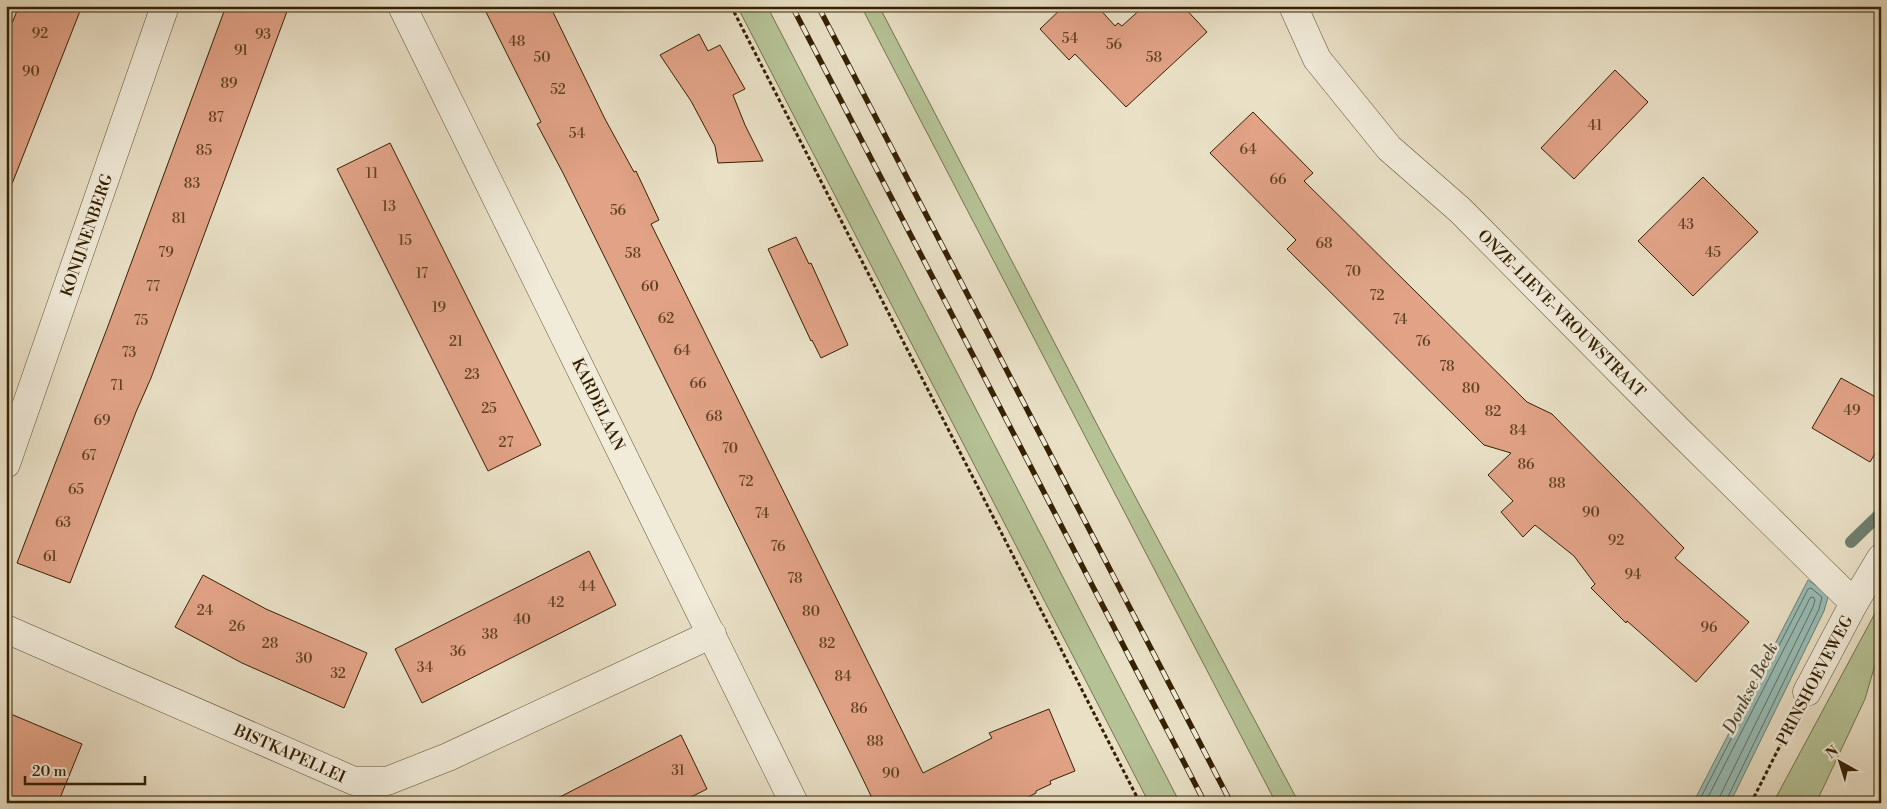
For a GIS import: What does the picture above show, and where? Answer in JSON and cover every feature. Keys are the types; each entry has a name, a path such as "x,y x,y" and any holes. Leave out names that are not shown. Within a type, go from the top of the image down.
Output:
{"street":[{"name":"KONIJNENBERG","path":"6,464 165,6"},
{"name":"KARDELAAN","path":"402,6 794,803"},
{"name":"ONZE-LIEVE-VROUWSTRAAT","path":"1293,6 1317,59 1389,148 1460,210 1684,436 1854,603"},
{"name":"PRINSHOEVEWEG","path":"1807,692 1854,603 1881,558"},
{"name":"BISTKAPELLEI","path":"6,629 354,782 387,782 448,757 712,634"}],"path":[{"path":"731,6 1140,803"},
{"name":"PRINSHOEVEWEG","path":"1751,803 1807,692"}],"green space":[{"path":"737,6 767,6 1180,803 1149,803"},
{"path":"861,6 879,6 1114,457 1299,803 1276,803"},
{"path":"1881,602 1881,644 1865,699 1816,803 1773,803"}],"water":[{"path":"1808,580 1829,594 1824,611 1730,803 1693,803"}],"building":[{"path":"19,6 82,6 8,194 6,38"},
{"path":"226,6 289,6 151,378 70,583 17,563 108,326"},
{"path":"483,6 550,6 605,119 634,172 636,171 659,220 651,224 923,773 992,738 989,733 1049,709 1075,771 1050,781 1051,784 1017,803 863,803 872,798 537,124 541,122"},
{"path":"1064,6 1097,6 1115,26 1118,23 1122,26 1144,6 1183,6 1207,32 1126,107 1075,54 1069,60 1040,29"},
{"path":"699,34 708,51 720,45 745,89 733,95 763,161 718,163 715,146 691,101 660,55"},
{"path":"1615,70 1648,102 1574,179 1541,148"},
{"path":"1253,112 1313,173 1304,181 1527,402 1552,414 1684,548 1675,558 1749,622 1696,682 1627,621 1626,623 1591,588 1595,584 1574,556 1535,525 1523,537 1501,512 1513,501 1488,475 1511,453 1484,445 1287,249 1296,240 1210,153"},
{"path":"390,143 541,445 488,471 337,169"},
{"path":"1703,177 1758,232 1693,296 1638,241"},
{"path":"796,237 809,264 811,263 848,345 821,358 811,341 768,249"},
{"path":"1841,378 1881,400 1881,444 1870,462 1812,428"},
{"path":"589,551 616,605 422,703 395,649"},
{"path":"203,575 266,609 367,653 344,708 242,663 175,627"},
{"path":"6,712 82,744 58,803 6,803"},
{"path":"681,735 707,789 679,803 548,803"}],"waterway":[{"path":"1851,542 1881,513"}],"railway":[{"path":"792,6 1205,803"},
{"path":"818,6 1231,803"}],"water label":[{"name":"Donkse Beek","path":"1750,688"}]}
